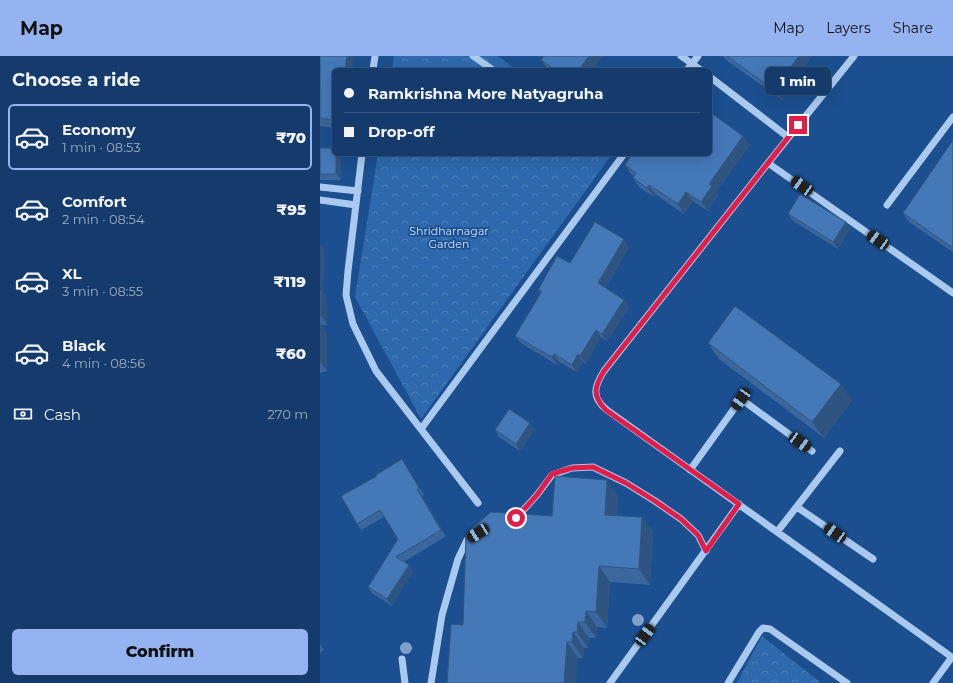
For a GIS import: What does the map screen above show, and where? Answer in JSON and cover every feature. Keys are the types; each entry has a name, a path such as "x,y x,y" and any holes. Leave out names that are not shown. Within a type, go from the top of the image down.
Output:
{"street":[{"path":"373,68 375,56"},
{"path":"473,56 490,68"},
{"path":"681,56 698,68"},
{"path":"688,68 698,56"},
{"path":"854,56 788,137 604,371 596,387 597,400 606,410 953,658 933,683"},
{"path":"712,79 788,137"},
{"path":"887,206 953,117"},
{"path":"362,156 346,295 352,324 376,371 478,503"},
{"path":"421,429 621,156"},
{"path":"768,163 953,293"},
{"path":"320,187 358,191"},
{"path":"320,202 356,205"},
{"path":"690,470 741,399 812,451"},
{"path":"777,532 840,451"},
{"path":"510,520 516,518 537,495 552,474 572,468 593,467 626,483 681,519 698,535 706,551"},
{"path":"610,683 739,504"},
{"path":"797,507 873,559"},
{"path":"431,683 442,615 458,559 467,540 478,533"},
{"path":"728,683 758,632 763,628 770,629 847,683"},
{"path":"402,659 405,683"}],"green space":[{"path":"394,56 497,56 514,68 392,68"},
{"name":"Shridharnagar Garden","path":"378,156 611,156 421,419 355,297"},
{"path":"762,636 821,683 737,683"}],"building":[{"path":"320,56 347,56 345,68 332,68 332,120 320,118"},
{"path":"544,56 589,56 581,67 582,68 552,68 541,60"},
{"path":"727,56 799,56 774,90"},
{"path":"712,113 743,136 709,184 712,186 701,202 686,192 678,204 649,185 647,188 633,178 636,173 625,165 631,156 712,156"},
{"path":"953,140 953,248 903,213"},
{"path":"320,148 332,148 332,156 336,156 336,174 320,174"},
{"path":"800,194 846,222 833,242 788,214"},
{"path":"595,222 624,239 598,283 624,300 602,334 596,330 580,356 578,354 572,365 554,354 552,357 515,336 542,291 538,290 557,256 570,263"},
{"path":"321,290 321,316 320,316"},
{"path":"735,306 841,384 812,422 708,343"},
{"path":"509,409 530,423 516,444 495,430"},
{"path":"402,459 419,488 417,489 441,530 396,557 409,565 387,599 368,587 398,539 380,510 357,524 341,496 377,476 376,475"},
{"path":"555,476 607,480 605,515 642,517 639,569 599,566 596,612 586,611 585,622 578,622 577,632 573,632 572,642 567,642 564,683 447,683 451,624 463,625 466,533 491,512 552,516"}],"route":[{"path":"516,518 537,495 552,474 572,468 593,467 626,483 681,519 698,535 706,551 739,504 606,410 597,400 596,387 604,371 798,125"}]}
